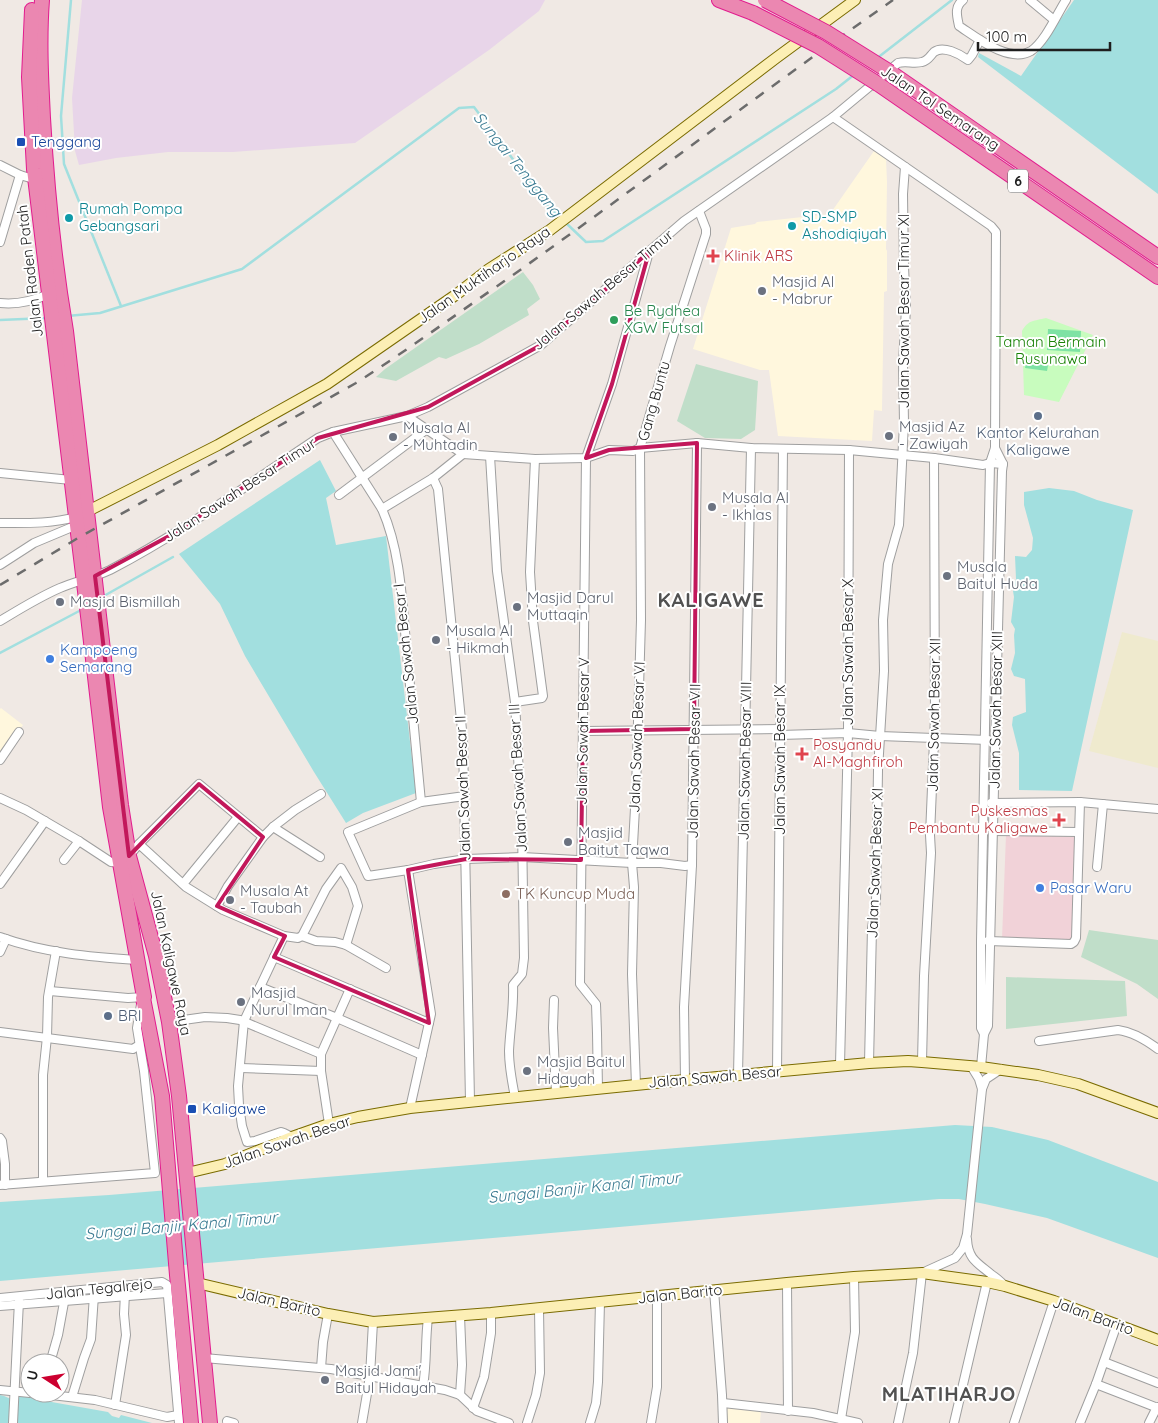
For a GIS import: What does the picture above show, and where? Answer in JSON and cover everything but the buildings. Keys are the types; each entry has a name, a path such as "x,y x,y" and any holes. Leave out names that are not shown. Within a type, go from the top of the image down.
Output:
{"highway":[{"name":"Jalan Raden Patah","path":"33,0 29,77 52,294 60,332 76,523"},
{"name":"Jalan Raden Patah","path":"41,181 40,40 42,0"},
{"name":"Jalan Tol Semarang","path":"719,0 753,13 818,46 878,84 1158,277"},
{"name":"Jalan Tol Semarang","path":"766,0 826,32 890,72 1158,257"},
{"name":"Jalan Raden Patah","path":"65,382 71,480 76,523"},
{"name":"Jalan Kaligawe Raya","path":"76,523 91,581 93,612 122,805 124,860 137,960 162,1096 176,1275 184,1421"},
{"name":"Jalan Kaligawe Raya","path":"76,523 91,581 86,598 93,612"},
{"name":"Jalan Kaligawe Raya","path":"124,860 156,956 168,1022 179,1096 209,1422"}],"street":[{"name":"Jalan Muktiharjo Raya","path":"76,523 327,384 457,294 489,269 550,230 855,0"},
{"path":"963,0 959,3 957,10 958,26 976,48 1014,54 1032,50 1042,40 1066,0"},
{"path":"1030,0 1054,20"},
{"name":"Jalan Sawah Besar Timur","path":"0,621 59,588 91,581 172,535 318,438 333,432 406,416 428,407 541,346 684,221 832,117 898,63 912,61 920,63 926,61 933,53 943,49 964,56 968,60 976,48"},
{"path":"832,117 906,167"},
{"path":"0,165 20,175 41,181"},
{"name":"Jalan Sawah Besar XIII","path":"906,167 991,226 996,232 995,448 1002,464 994,831 988,1026 984,1034 976,1066"},
{"name":"Jalan Sawah Besar Timur XI","path":"902,454 906,308 903,194 906,167"},
{"path":"0,242 20,175"},
{"name":"Gang Buntu","path":"640,448 706,234 699,211"},
{"name":"Jalan Sawah Besar V","path":"598,1089 596,1004 580,984 586,458 612,384 649,252"},
{"path":"0,303 19,303 52,294"},
{"path":"406,416 463,454 535,459 586,458 609,450 633,451 640,448 697,443 751,448 848,450 1002,464"},
{"path":"339,494 427,430"},
{"name":"Jalan Sawah Besar I","path":"333,432 382,509 387,520 394,548 403,610 421,802"},
{"name":"Jalan Sawah Besar VII","path":"685,1080 684,1007 692,865 697,443"},
{"name":"Jalan Sawah Besar VI","path":"636,1085 632,974 634,886 632,862 641,620 640,448"},
{"name":"Jalan Sawah Besar VIII","path":"738,1074 751,448"},
{"name":"Jalan Sawah Besar XIII","path":"984,1034 981,1028 981,941 986,740 987,464 995,448"},
{"name":"Jalan Sawah Besar IX","path":"777,1072 783,449"},
{"name":"Jalan Sawah Besar X","path":"840,1065 848,733 848,450"},
{"path":"382,509 433,478 463,454"},
{"name":"Jalan Sawah Besar XI","path":"869,1063 872,928 876,901 880,736 884,671 882,620 888,564 899,525 902,454"},
{"name":"Jalan Sawah Besar III","path":"490,456 497,571 515,702 522,857 524,958 522,974 512,985 513,998 509,1053 515,1097"},
{"name":"Jalan Sawah Besar XII","path":"922,1062 934,738 934,458"},
{"path":"515,702 542,698 543,696 533,621 530,572 535,459"},
{"path":"0,473 71,480"},
{"name":"Jalan Sawah Besar II","path":"433,478 438,489 464,740 470,1101"},
{"path":"0,523 76,523"},
{"path":"0,565 34,544 76,523"},
{"path":"583,731 745,729 996,740"},
{"path":"0,760 19,732"},
{"path":"0,798 26,810 111,862 124,860 199,784 263,837"},
{"path":"218,906 228,886 273,826 321,794"},
{"path":"465,796 421,802 369,825 348,832 350,840 369,876 466,859 522,857 692,865"},
{"path":"984,803 1080,802 1158,810"},
{"path":"981,941 1071,944 1074,942 1076,938 1080,802"},
{"path":"1097,866 1103,804"},
{"path":"183,884 238,817"},
{"path":"0,884 45,821"},
{"path":"273,826 320,857"},
{"path":"994,831 1079,832"},
{"path":"64,860 78,841"},
{"path":"139,844 183,884 218,906 284,936 300,938 302,936 316,941 335,942 346,945 386,968"},
{"path":"302,936 326,889 341,868 352,888 358,906 346,945"},
{"path":"408,870 431,1014 410,1108"},
{"path":"284,936 244,1021 238,1105 247,1142 256,1141 281,1132 292,1137"},
{"path":"0,952 3,938 56,952 99,958 137,960"},
{"path":"43,1181 42,1074 48,1037 48,997 56,952"},
{"path":"274,957 429,1023"},
{"path":"260,987 422,1055"},
{"path":"329,1124 321,1071 321,1054 350,989"},
{"path":"2,1184 155,1173 144,1071 136,1028 143,997 128,998 50,991"},
{"path":"554,1000 553,1028 556,1093"},
{"path":"168,1022 205,1017 244,1021 321,1054"},
{"path":"1039,1041 1118,1030 1126,1031 1147,1041 1158,1049"},
{"path":"0,1032 133,1049 139,1045"},
{"name":"Jalan Sawah Besar","path":"187,1179 329,1124 410,1108 738,1074 869,1063 908,1061 976,1066 1038,1075 1078,1084 1158,1113"},
{"path":"976,1066 981,1093"},
{"path":"241,1068 321,1071"},
{"path":"1001,1069 986,1079 981,1093 967,1234 971,1256 1005,1286"},
{"path":"0,1138 5,1164 5,1184 2,1184"},
{"path":"898,1423 913,1353 922,1273 956,1258 963,1248 967,1234"},
{"name":"Jalan Barito","path":"196,1278 328,1314 373,1322 491,1314 787,1283 922,1273 1005,1286 1054,1301 1158,1340"},
{"path":"841,1420 855,1332 854,1277"},
{"name":"Jalan Tegalrejo","path":"19,1300 65,1297 94,1290 162,1282 167,1286 184,1421"},
{"path":"954,1423 987,1282"},
{"path":"787,1283 788,1411"},
{"path":"116,1405 126,1335 124,1314 126,1296 124,1287"},
{"path":"94,1290 91,1339 72,1397 184,1421"},
{"path":"714,1290 723,1423"},
{"path":"53,1353 65,1297 94,1299 167,1293"},
{"path":"651,1423 657,1387 656,1296"},
{"path":"0,1298 19,1300"},
{"path":"0,1306 19,1300"},
{"path":"13,1423 19,1300"},
{"path":"1014,1423 1054,1301"},
{"path":"590,1423 596,1403 598,1382 600,1302"},
{"path":"527,1423 536,1395 540,1373 539,1308"},
{"path":"322,1368 323,1342 328,1314"},
{"path":"473,1408 484,1376 491,1314"},
{"path":"460,1316 462,1365 460,1395"},
{"path":"423,1386 426,1370 428,1318"},
{"path":"362,1423 370,1376 373,1322"},
{"path":"1080,1423 1117,1324"},
{"path":"204,1358 322,1368 445,1390 460,1395 482,1414 509,1423"},
{"path":"1104,1362 1158,1383"},
{"path":"1096,1384 1157,1408 1149,1423"},
{"path":"0,1390 14,1395 20,1394"},
{"path":"722,1404 813,1414 853,1423"}],"highlighted area":[{"path":"649,252 612,384 586,458 609,450 697,443 694,729 583,731 581,860 466,859 408,870 429,1023 274,957 285,936 217,906 263,837 199,784 129,856 95,576 171,535 318,438 428,407 541,345"}],"shaded area":[{"path":"82,0 545,0 539,11 489,50 355,143 233,152 168,152 116,158 79,165 75,151 72,98"},
{"path":"874,151 886,159 887,291 884,292 882,411 874,410 872,441 778,436 769,370 760,370 693,349 731,228 757,222 830,214"},
{"path":"1122,632 1158,641 1158,768 1089,751"},
{"path":"0,709 23,725 0,758"},
{"name":"Pasar Waru","path":"1006,835 1076,837 1074,940 1002,939"},
{"path":"726,1408 761,1410 760,1423 725,1423"}],"green space":[{"path":"523,272 533,285 540,299 527,309 529,315 479,344 446,359 439,357 396,381 376,377 385,369"},
{"name":"Taman Bermain Rusunawa","path":"1046,318 1093,335 1059,402 1024,395 1022,331 1029,323"},
{"path":"1048,329 1081,331 1080,352 1047,350"},
{"path":"1027,357 1049,360 1047,371 1025,368"},
{"path":"696,364 758,381 755,430 741,439 705,438 677,421"},
{"path":"1089,930 1158,940 1158,999 1137,984 1081,957"},
{"path":"1006,977 1125,981 1127,1016 1006,1029"}],"water":[{"path":"1074,0 1158,0 1158,194 978,57 979,53 1021,76"},
{"path":"320,460 336,491 326,498 336,545 386,536 416,793 363,813 346,823 245,656 220,604 179,554"},
{"path":"1049,488 1074,491 1097,500 1133,510 1072,791 1019,790 1019,753 1012,725 1013,717 1026,712 1025,679 1014,676 1011,669 1015,653 1015,629 1011,622 1013,591 1016,579 1015,556 1026,557 1032,550 1033,538 1024,505 1024,492"},
{"name":"Sungai Banjir Kanal Timur","path":"955,1125 992,1127 1048,1140 1158,1182 1158,1258 1047,1218 959,1199 939,1199 0,1281 0,1202 109,1195"},
{"path":"0,1395 15,1400 20,1396 20,1403 57,1403 108,1412 112,1416 119,1418 121,1415 152,1423 0,1423"}],"waterway":[{"path":"71,0 61,116 64,164 121,306"},
{"name":"Sungai Tenggang","path":"876,59 952,0"},
{"name":"Sungai Tenggang","path":"566,223 586,242 603,241 836,89 855,74"},
{"name":"Sungai Tenggang","path":"67,316 100,313 242,269 459,108 474,107 547,205 560,217"},
{"name":"Sungai Tenggang","path":"0,320 47,318"},
{"path":"102,597 173,557"},
{"path":"0,653 83,609"}],"railway":[{"path":"0,585 78,538 375,371 552,247 893,0"}],"place":[{"name":"Tenggang","path":"21,142"},
{"name":"Rumah Pompa Gebangsari","path":"69,218"},
{"name":"SD-SMP Ashodiqiyah","path":"792,226"},
{"name":"Klinik ARS","path":"713,256"},
{"name":"Masjid Al - Mabrur","path":"762,291"},
{"name":"Be Rydhea XGW Futsal","path":"614,320"},
{"name":"Kantor Kelurahan Kaligawe","path":"1038,416"},
{"name":"Masjid Az - Zawiyah","path":"889,436"},
{"name":"Musala Al - Muhtadin","path":"393,437"},
{"name":"Musala Al - Ikhlas","path":"712,507"},
{"name":"Musala Baitul Huda","path":"947,576"},
{"name":"Masjid Bismillah","path":"60,602"},
{"name":"Masjid Darul Muttaqin","path":"517,607"},
{"name":"Musala Al - Hikmah","path":"436,640"},
{"name":"Kampoeng Semarang","path":"50,659"},
{"name":"Posyandu Al-Maghfiroh","path":"802,754"},
{"name":"Puskesmas Pembantu Kaligawe","path":"1059,820"},
{"name":"Masjid Baitut Taqwa","path":"568,842"},
{"name":"Pasar Waru","path":"1040,888"},
{"name":"TK Kuncup Muda","path":"506,894"},
{"name":"Musala At - Taubah","path":"230,900"},
{"name":"Masjid Nurul Iman","path":"241,1002"},
{"name":"BRI","path":"108,1016"},
{"name":"Masjid Baitul Hidayah","path":"527,1071"},
{"name":"Kaligawe","path":"192,1109"},
{"name":"Masjid Jami' Baitul Hidayah","path":"325,1380"}],"district":[{"name":"KALIGAWE","path":"711,600"},
{"name":"MLATIHARJO","path":"949,1394"}]}
